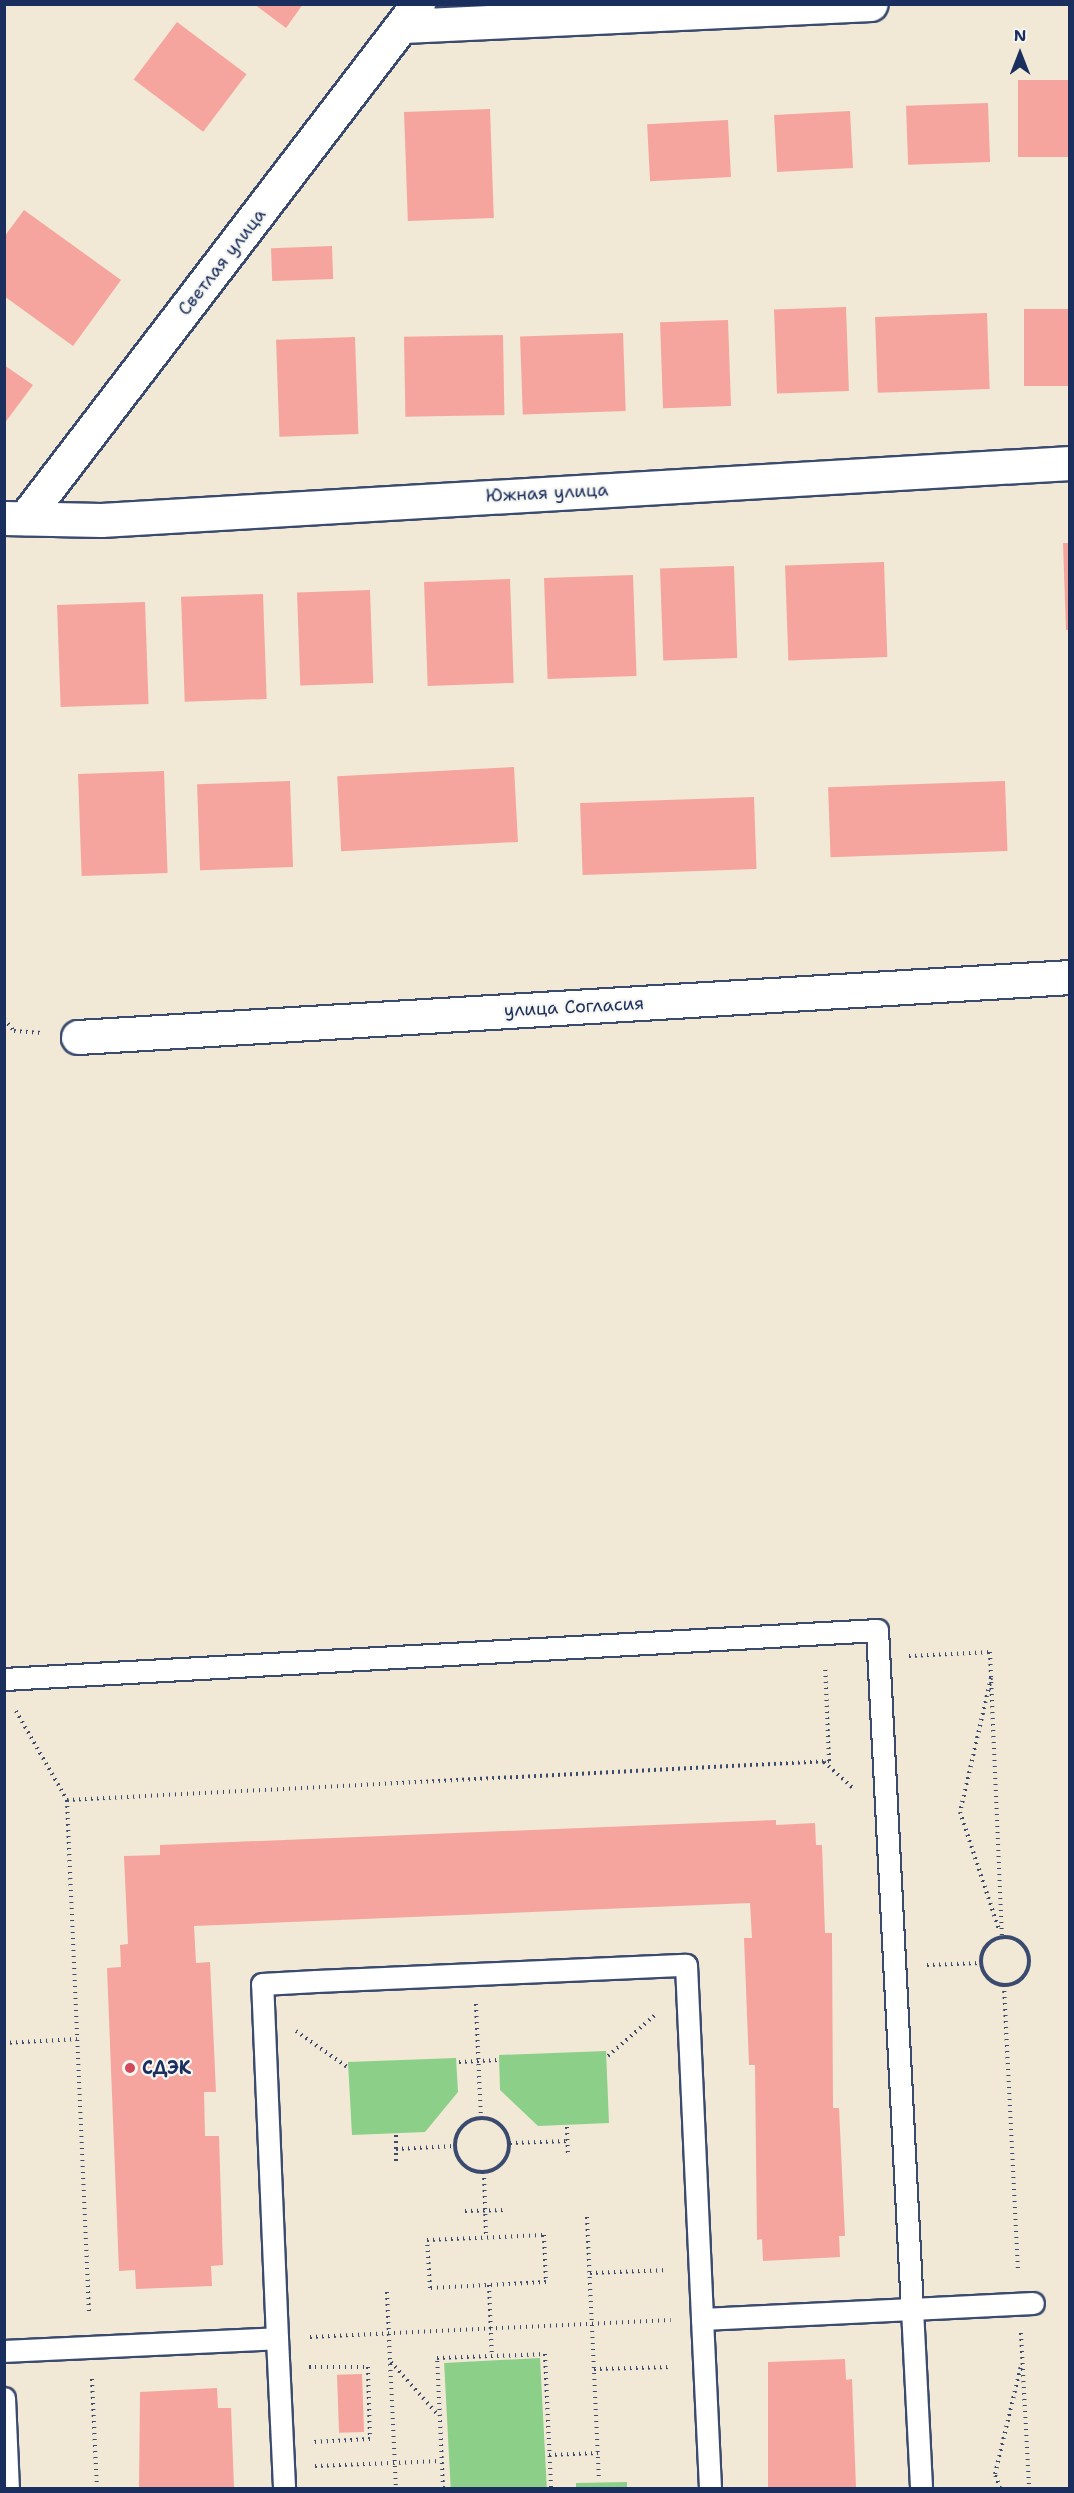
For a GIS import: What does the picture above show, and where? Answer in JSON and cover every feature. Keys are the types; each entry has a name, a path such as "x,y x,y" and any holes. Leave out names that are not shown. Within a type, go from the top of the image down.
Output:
{"street":[{"path":"411,15 870,4"},
{"name":"Светлая улица","path":"15,518 411,15"},
{"name":"Южная улица","path":"15,518 101,520 1070,462"},
{"name":"улица Согласия","path":"78,1036 1070,977"}],"lane":[{"path":"4,1679 824,1630 878,1630 921,2488"},
{"path":"284,2488 262,1984 686,1965 710,2488"},
{"path":"702,2319 1027,2303"},
{"path":"4,2351 278,2338"},
{"path":"4,2398 9,2488"}],"path":[{"path":"67,1800 829,1761 825,1660 990,1652 1002,1937"},
{"path":"992,1672 960,1812 1002,1937 1025,1947 1029,1959 1022,1977 1004,1985"},
{"path":"9,1700 67,1800 97,2488"},
{"path":"822,1761 863,1798"},
{"path":"1002,1937 982,1950 980,1963 984,1974 1004,1985"},
{"path":"474,1974 481,2117"},
{"path":"1004,1985 1018,2278 1008,2278"},
{"path":"4,2043 77,2039"},
{"path":"459,2062 498,2060"},
{"path":"481,2117 501,2125 510,2143 507,2157 484,2172 469,2170 454,2146 462,2127 481,2117"},
{"path":"567,2127 568,2155"},
{"path":"396,2135 396,2162"},
{"path":"510,2143 568,2141"},
{"path":"396,2149 454,2146"},
{"path":"484,2172 486,2237"},
{"path":"465,2211 505,2210"},
{"path":"587,2217 599,2480"},
{"path":"544,2235 546,2283 430,2288 427,2240 486,2237 544,2235"},
{"path":"590,2273 677,2270"},
{"path":"489,2285 492,2356"},
{"path":"387,2292 396,2488"},
{"path":"1027,2303 1023,2359 1029,2488"},
{"path":"278,2338 702,2319"},
{"path":"443,2488 437,2358 545,2354 551,2488"},
{"path":"1000,2488 995,2474 1023,2359"},
{"path":"390,2362 439,2416"},
{"path":"594,2369 681,2367"},
{"path":"549,2455 598,2453"}],"green space":[{"path":"606,2051 609,2123 538,2126 500,2090 499,2055"},
{"path":"456,2058 458,2092 425,2132 352,2135 348,2062"},
{"path":"540,2358 547,2488 451,2488 444,2363"},
{"path":"627,2482 627,2488 576,2488 576,2483"}],"building":[{"path":"254,4 303,4 286,28"},
{"path":"177,22 246,74 203,132 134,80"},
{"path":"1018,80 1070,80 1070,157 1018,157"},
{"path":"988,103 990,162 908,165 906,106"},
{"path":"490,109 494,218 408,221 404,112"},
{"path":"850,111 853,168 777,172 774,115"},
{"path":"728,120 731,177 650,181 647,124"},
{"path":"24,210 121,280 73,346 4,296 4,237"},
{"path":"332,246 333,279 272,281 271,248"},
{"path":"846,307 849,391 777,393 774,310"},
{"path":"1024,309 1070,309 1070,386 1024,386"},
{"path":"987,313 990,389 878,393 875,317"},
{"path":"728,320 731,406 663,408 660,322"},
{"path":"623,333 626,411 523,415 520,337"},
{"path":"503,335 504,415 405,417 404,337"},
{"path":"355,337 358,434 279,437 276,340"},
{"path":"4,365 33,385 4,424"},
{"path":"1063,543 1070,543 1070,630 1066,630"},
{"path":"884,562 887,657 788,660 785,565"},
{"path":"734,566 737,658 663,661 660,569"},
{"path":"633,575 637,676 548,679 544,578"},
{"path":"510,579 514,683 428,686 424,582"},
{"path":"370,590 373,683 300,685 297,593"},
{"path":"263,594 267,699 185,702 181,597"},
{"path":"145,602 149,704 61,707 57,605"},
{"path":"514,767 518,842 341,851 337,776"},
{"path":"164,771 168,873 82,876 78,774"},
{"path":"290,781 293,867 200,870 197,784"},
{"path":"1005,781 1007,851 831,857 828,787"},
{"path":"754,797 757,869 583,875 580,803"},
{"path":"776,1820 776,1825 815,1823 816,1845 822,1845 825,1933 832,1933 833,2108 839,2108 845,2236 839,2236 840,2257 763,2261 762,2239 757,2240 755,2065 749,2065 744,1938 752,1938 750,1903 194,1926 196,1963 210,1962 216,2092 204,2092 205,2136 219,2136 223,2265 211,2266 212,2286 136,2289 135,2270 119,2271 107,1968 121,1967 120,1945 128,1944 124,1856 160,1855 160,1845"},
{"path":"845,2359 846,2380 852,2379 856,2488 768,2488 768,2362"},
{"path":"362,2374 364,2432 339,2433 337,2375"},
{"path":"217,2388 218,2408 231,2408 234,2488 139,2488 140,2392"}],"place":[{"name":"СДЭК","path":"130,2068"}]}
